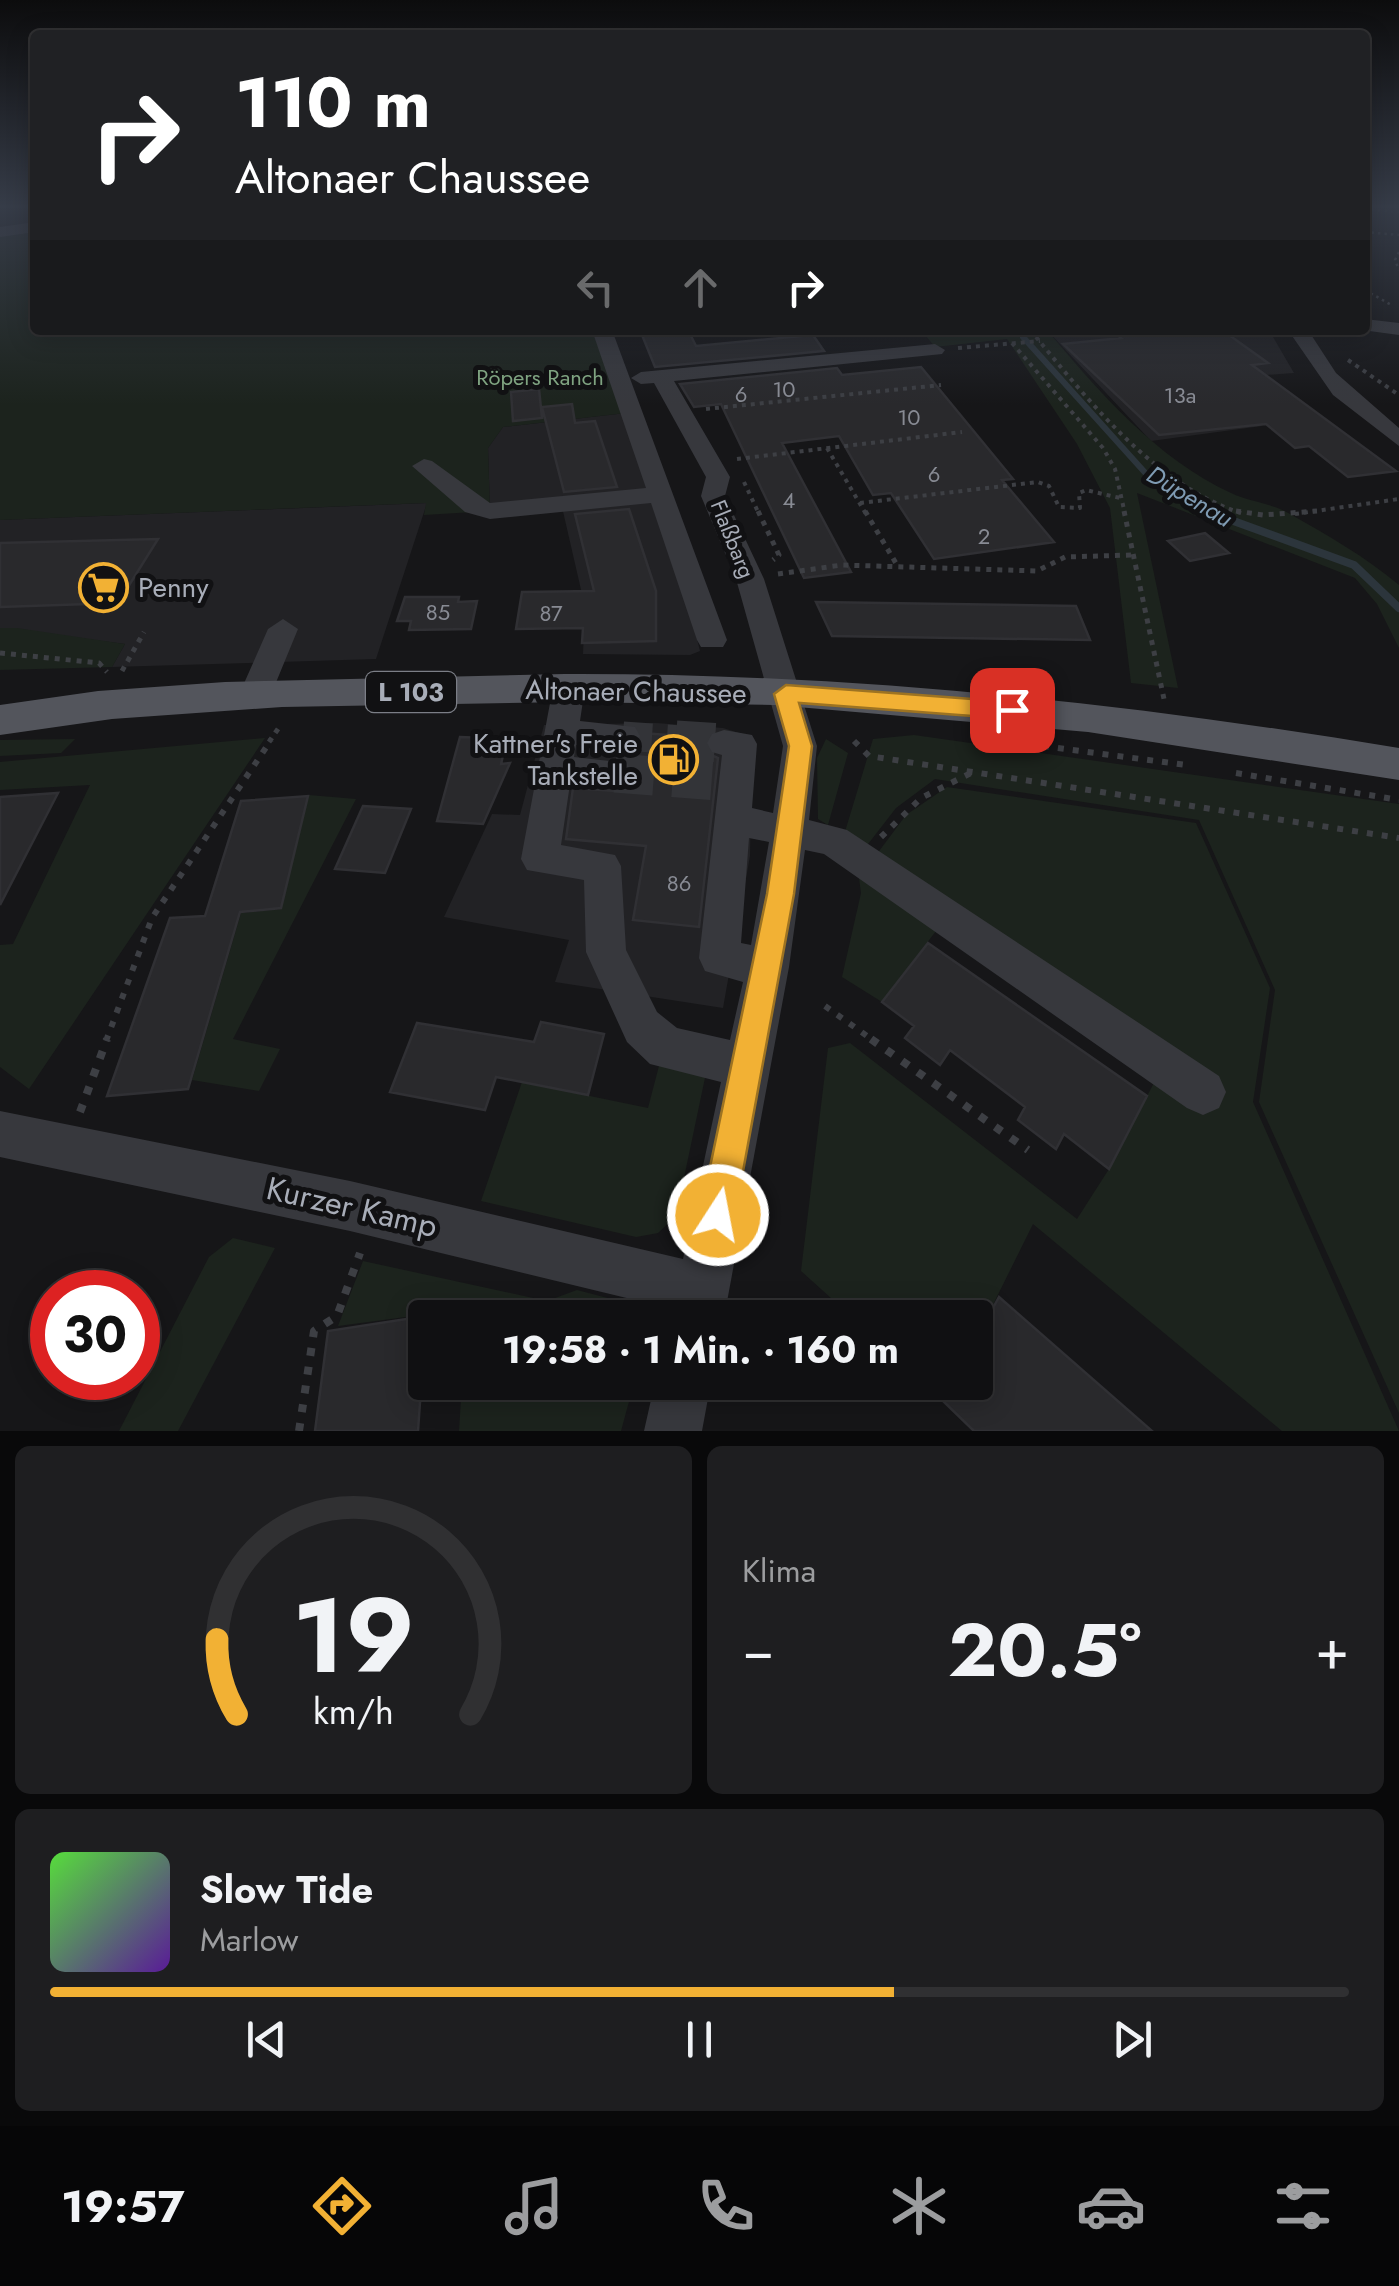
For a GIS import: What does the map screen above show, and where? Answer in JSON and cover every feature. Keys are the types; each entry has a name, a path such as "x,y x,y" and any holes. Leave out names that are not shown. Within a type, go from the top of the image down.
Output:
{"main road":[{"name":"Altonaer Chaussee","path":"0,694 47,694 113,682 267,711 569,688 786,694 1084,716 1399,764"},
{"name":"Altonaer Chaussee","path":"0,720 113,682"}],"street":[{"path":"1370,326 1399,329"},
{"name":"Flaßbarg","path":"604,335 696,585 712,640"},
{"path":"1300,335 1316,366 1335,387 1399,439"},
{"path":"622,380 842,350 935,350"},
{"name":"Flaßbarg","path":"662,376 676,412 723,461 713,496 748,574 800,746 768,966 701,1300"},
{"path":"424,466 474,507 490,512 663,494"},
{"path":"696,585 748,574"},
{"path":"267,711 284,629"},
{"path":"569,688 540,859 602,866 606,952 642,1027 666,1048 748,1066"},
{"path":"560,750 619,754"},
{"path":"768,966 719,958 728,775 788,834 834,840 863,858 1203,1092"},
{"name":"Kurzer Kamp","path":"0,1134 350,1206 686,1300"},
{"path":"672,1431 678,1400"}],"path":[{"path":"1370,293 1399,310"},
{"path":"1034,335 1168,476 1221,507 1265,514 1399,498"},
{"path":"935,350 1037,341"},
{"path":"1015,342 1103,448 1115,469 1165,702"},
{"path":"1346,359 1399,396"},
{"path":"676,412 942,385"},
{"path":"748,574 778,555 723,461 962,432"},
{"path":"828,448 897,565"},
{"path":"860,503 1038,482 1049,486 1059,507 1070,512 1080,508 1079,493 1086,490 1120,498"},
{"path":"748,574 842,565 1037,572 1066,558 1088,554 1131,555"},
{"path":"0,653 100,664 113,682 144,632"},
{"path":"76,1124 152,918 267,711"},
{"path":"854,741 870,756 1399,838"},
{"path":"1040,746 1198,767"},
{"path":"863,858 902,811 933,786 974,772"},
{"path":"1232,772 1399,800"},
{"path":"825,1006 1028,1150"},
{"path":"299,1431 314,1330 337,1316 360,1253"}],"shaded area":[{"path":"1052,335 1272,335 1294,373 1252,376 1216,389 1262,426 1151,441"},
{"path":"626,413 684,587 700,651 690,655 583,654 585,607 562,507 490,511 488,448 503,427"},
{"path":"427,503 376,659 112,667 125,644 0,628 0,520"},
{"path":"656,723 723,728 752,737 750,856 723,1008 555,982 569,940 444,917 492,814 520,815 544,725"}],"green space":[{"name":"Röpers Ranch","path":"0,272 30,272 30,335 597,335 626,413 503,427 488,448 490,511 424,515 426,503 0,520"},
{"path":"925,335 1051,335 1130,422 1178,462 1231,493 1290,514 1399,585 1399,648 1377,604 1355,578 1137,493 1178,688 1131,683 1110,508 1077,444 1007,339 935,347"},
{"path":"0,628 125,644 112,667 0,670"},
{"path":"914,735 1399,804 1399,1413 1259,1102 1275,990 1199,820 935,779 896,808 865,848 844,835 873,739"},
{"path":"265,738 29,1089 0,1067 0,945 13,944 90,785 0,790 0,762"},
{"path":"75,739 61,753 0,756 0,740"},
{"path":"826,739 848,753 828,825 818,819 817,758"},
{"path":"947,787 1196,823 1270,988 1253,1102 1399,1431 1282,1431 1033,1224 993,1305 993,1300 833,1300 801,1271 828,1048 850,1043 1077,1219 1109,1169 1170,1052 955,906 882,1002 842,977 861,893 859,878 906,815"},
{"path":"309,795 356,799 233,1039 280,1049 259,1091 192,1080 241,913 281,909"},
{"path":"660,1062 706,1073 676,1216 658,1233 636,1237 481,1201 522,1082 648,1108"},
{"path":"233,1238 275,1248 178,1431 119,1431 135,1400 160,1400 160,1352 209,1257"},
{"path":"363,1261 542,1300 408,1300 408,1317 338,1326"},
{"path":"577,1290 615,1300 550,1300"},
{"path":"461,1400 629,1400 621,1431 459,1431"}],"building":[{"path":"642,335 690,335 696,346 813,335 824,351 655,367"},
{"path":"1117,335 1229,335 1268,363 1252,365 1396,471 1348,477 1309,446 1295,448 1266,424 1159,435 1063,344 1121,338"},
{"path":"921,367 1013,479 1002,480 1054,542 934,559 891,493 873,495 839,436 782,443 851,572 804,578 721,404 694,407 680,384 837,368 842,375"},
{"path":"539,389 542,418 513,421 511,392"},
{"path":"572,404 575,423 595,421 617,487 564,492 542,407"},
{"path":"629,509 656,591 656,641 582,643 583,628 516,629 522,592 594,591 575,514"},
{"path":"1205,533 1229,553 1190,561 1168,541"},
{"path":"158,539 118,603 0,607 0,543"},
{"path":"405,597 477,601 471,629 409,630 411,621 397,621"},
{"path":"816,602 1076,606 1090,640 832,636"},
{"path":"642,733 706,738 709,754 718,758 699,927 633,920 646,846 566,839 573,788 615,791 628,787 635,771 630,761 618,758 619,752 638,747"},
{"path":"460,737 507,739 501,764 510,763 483,824 437,821"},
{"path":"58,793 0,905 0,797"},
{"path":"308,796 281,908 240,912 188,1089 107,1096 170,918 205,916 241,801"},
{"path":"363,806 411,809 385,873 335,869"},
{"path":"928,943 1147,1096 1109,1169 1064,1134 1056,1149 1018,1120 1025,1107 950,1050 940,1065 905,1038 914,1026 882,1002"},
{"path":"541,1022 604,1034 588,1095 496,1077 485,1110 390,1092 417,1023 534,1042"},
{"path":"999,1297 1152,1431 974,1431 943,1401 993,1400 993,1308"},
{"path":"408,1319 408,1400 420,1400 418,1431 315,1431 328,1331"}],"waterway":[{"name":"Düpenau","path":"1021,335 1025,339"},
{"name":"Düpenau","path":"1023,337 1149,477 1211,514"},
{"name":"Düpenau","path":"1206,511 1354,565 1399,608"}],"tunnel":[{"path":"623,736 713,742"},
{"path":"676,740 724,743"},
{"path":"615,773 719,781"}],"place":[{"name":"Penny","path":"103,587"},
{"name":"Kattner's Freie Tankstelle","path":"673,759"}],"route":[{"path":"718,1215 781,894 800,746 786,694 1012,710"}]}
